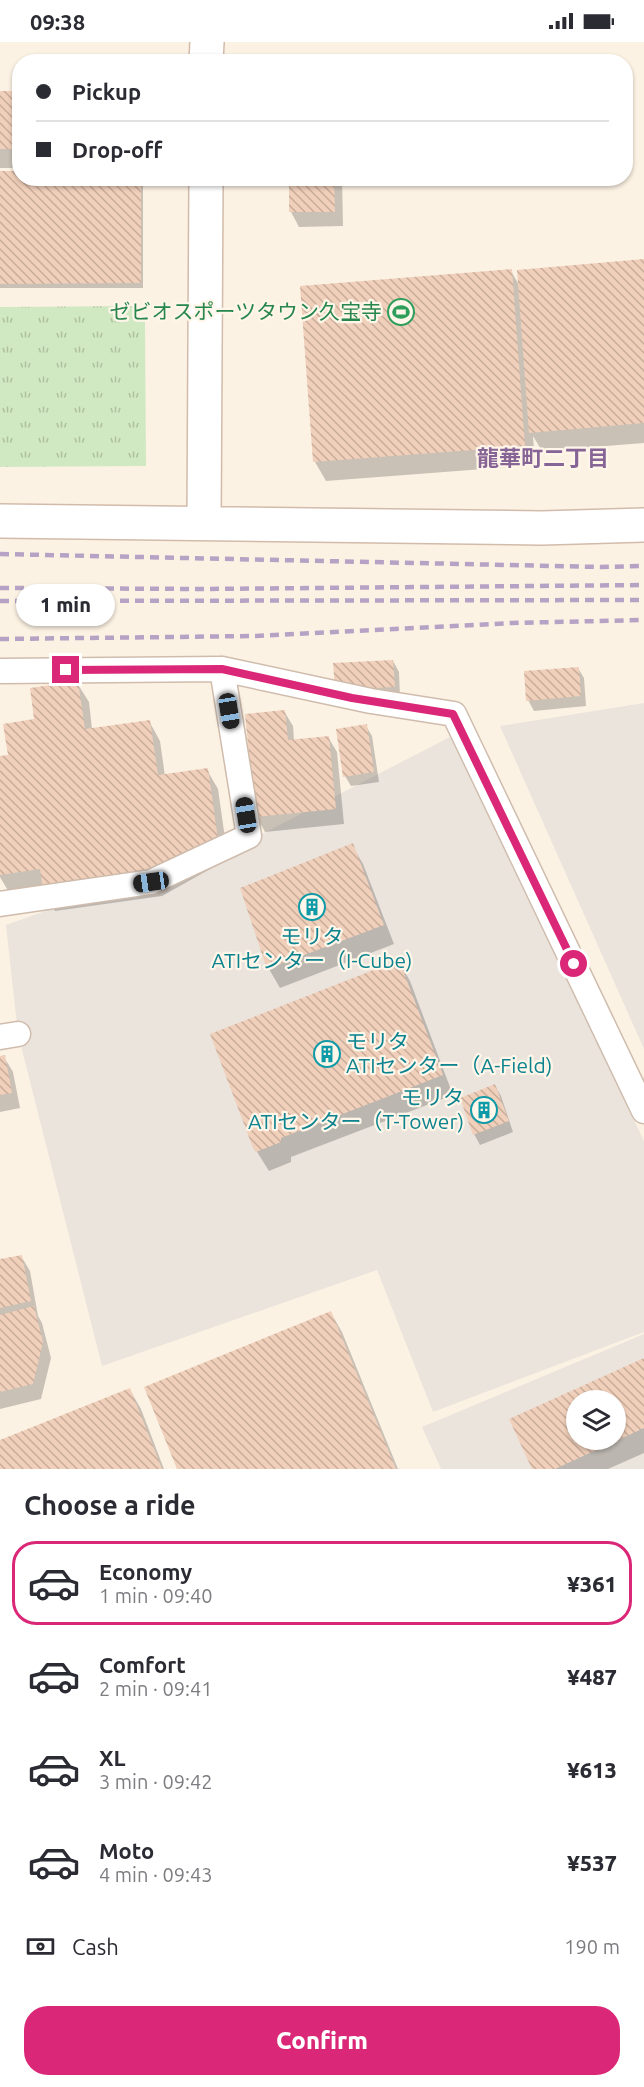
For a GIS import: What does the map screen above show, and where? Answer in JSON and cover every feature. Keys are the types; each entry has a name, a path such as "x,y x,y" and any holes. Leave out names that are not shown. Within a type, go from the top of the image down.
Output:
{"street":[{"path":"204,523 206,186"},
{"path":"0,520 542,528 644,525"},
{"path":"0,671 222,669 371,701 453,714 644,1111"},
{"path":"0,904 151,882 249,836 222,669"}],"shaded area":[{"path":"644,703 644,1049 500,726"},
{"path":"450,737 644,1141 644,1332 433,1412 377,1270 102,1366 18,1034 6,925 264,833"},
{"path":"644,1334 644,1469 441,1469 422,1427"}],"green space":[{"path":"137,306 137,319 145,320 146,466 0,467 0,307"}],"building":[{"path":"0,91 12,91 12,149 0,149"},
{"path":"0,171 12,171 12,186 141,186 141,283 0,284"},
{"path":"289,186 334,186 335,212 289,212"},
{"path":"644,259 644,423 529,433 517,270"},
{"path":"512,269 525,446 313,462 300,286"},
{"path":"393,660 395,687 335,690 333,663"},
{"path":"579,667 581,696 526,701 524,671"},
{"path":"78,681 85,729 150,720 158,775 208,768 218,840 151,877 43,892 40,869 0,875 0,756 8,755 3,724 34,719 30,688"},
{"path":"285,710 288,740 329,736 336,809 255,817 245,714"},
{"path":"367,724 374,772 343,777 336,729"},
{"name":"モリタ ATIセンター（I-Cube)","path":"353,843 384,925 267,969 240,888"},
{"name":"モリタ ATIセンター（A-Field)","path":"399,960 443,1075 281,1138 281,1142 256,1152 210,1034"},
{"path":"5,1055 12,1093 0,1095 0,1056"},
{"name":"モリタ ATIセンター（T-Tower)","path":"495,1084 509,1121 473,1135 460,1098"},
{"path":"22,1255 31,1301 0,1308 0,1259"},
{"path":"34,1306 43,1342 33,1384 0,1392 0,1315"},
{"path":"331,1311 396,1469 177,1469 144,1387"},
{"path":"644,1358 644,1428 626,1436 626,1390 573,1390"},
{"path":"130,1388 162,1469 0,1469 0,1440"},
{"path":"566,1393 566,1450 596,1450 555,1469 532,1469 509,1419"}],"railway":[{"path":"0,554 600,567 644,566"},
{"path":"0,588 204,589 644,585"},
{"path":"0,601 644,600"},
{"path":"0,639 256,636 512,623 644,620"}],"place":[{"name":"ゼビオスポーツタウン久宝寺","path":"401,312"},
{"name":"モリタ ATIセンター（I-Cube)","path":"312,907"},
{"name":"モリタ ATIセンター（A-Field)","path":"327,1054"},
{"name":"モリタ ATIセンター（T-Tower)","path":"484,1110"}],"district":[{"name":"龍華町二丁目","path":"543,458"}],"route":[{"path":"66,670 222,669 352,698 453,714 574,964"}]}
